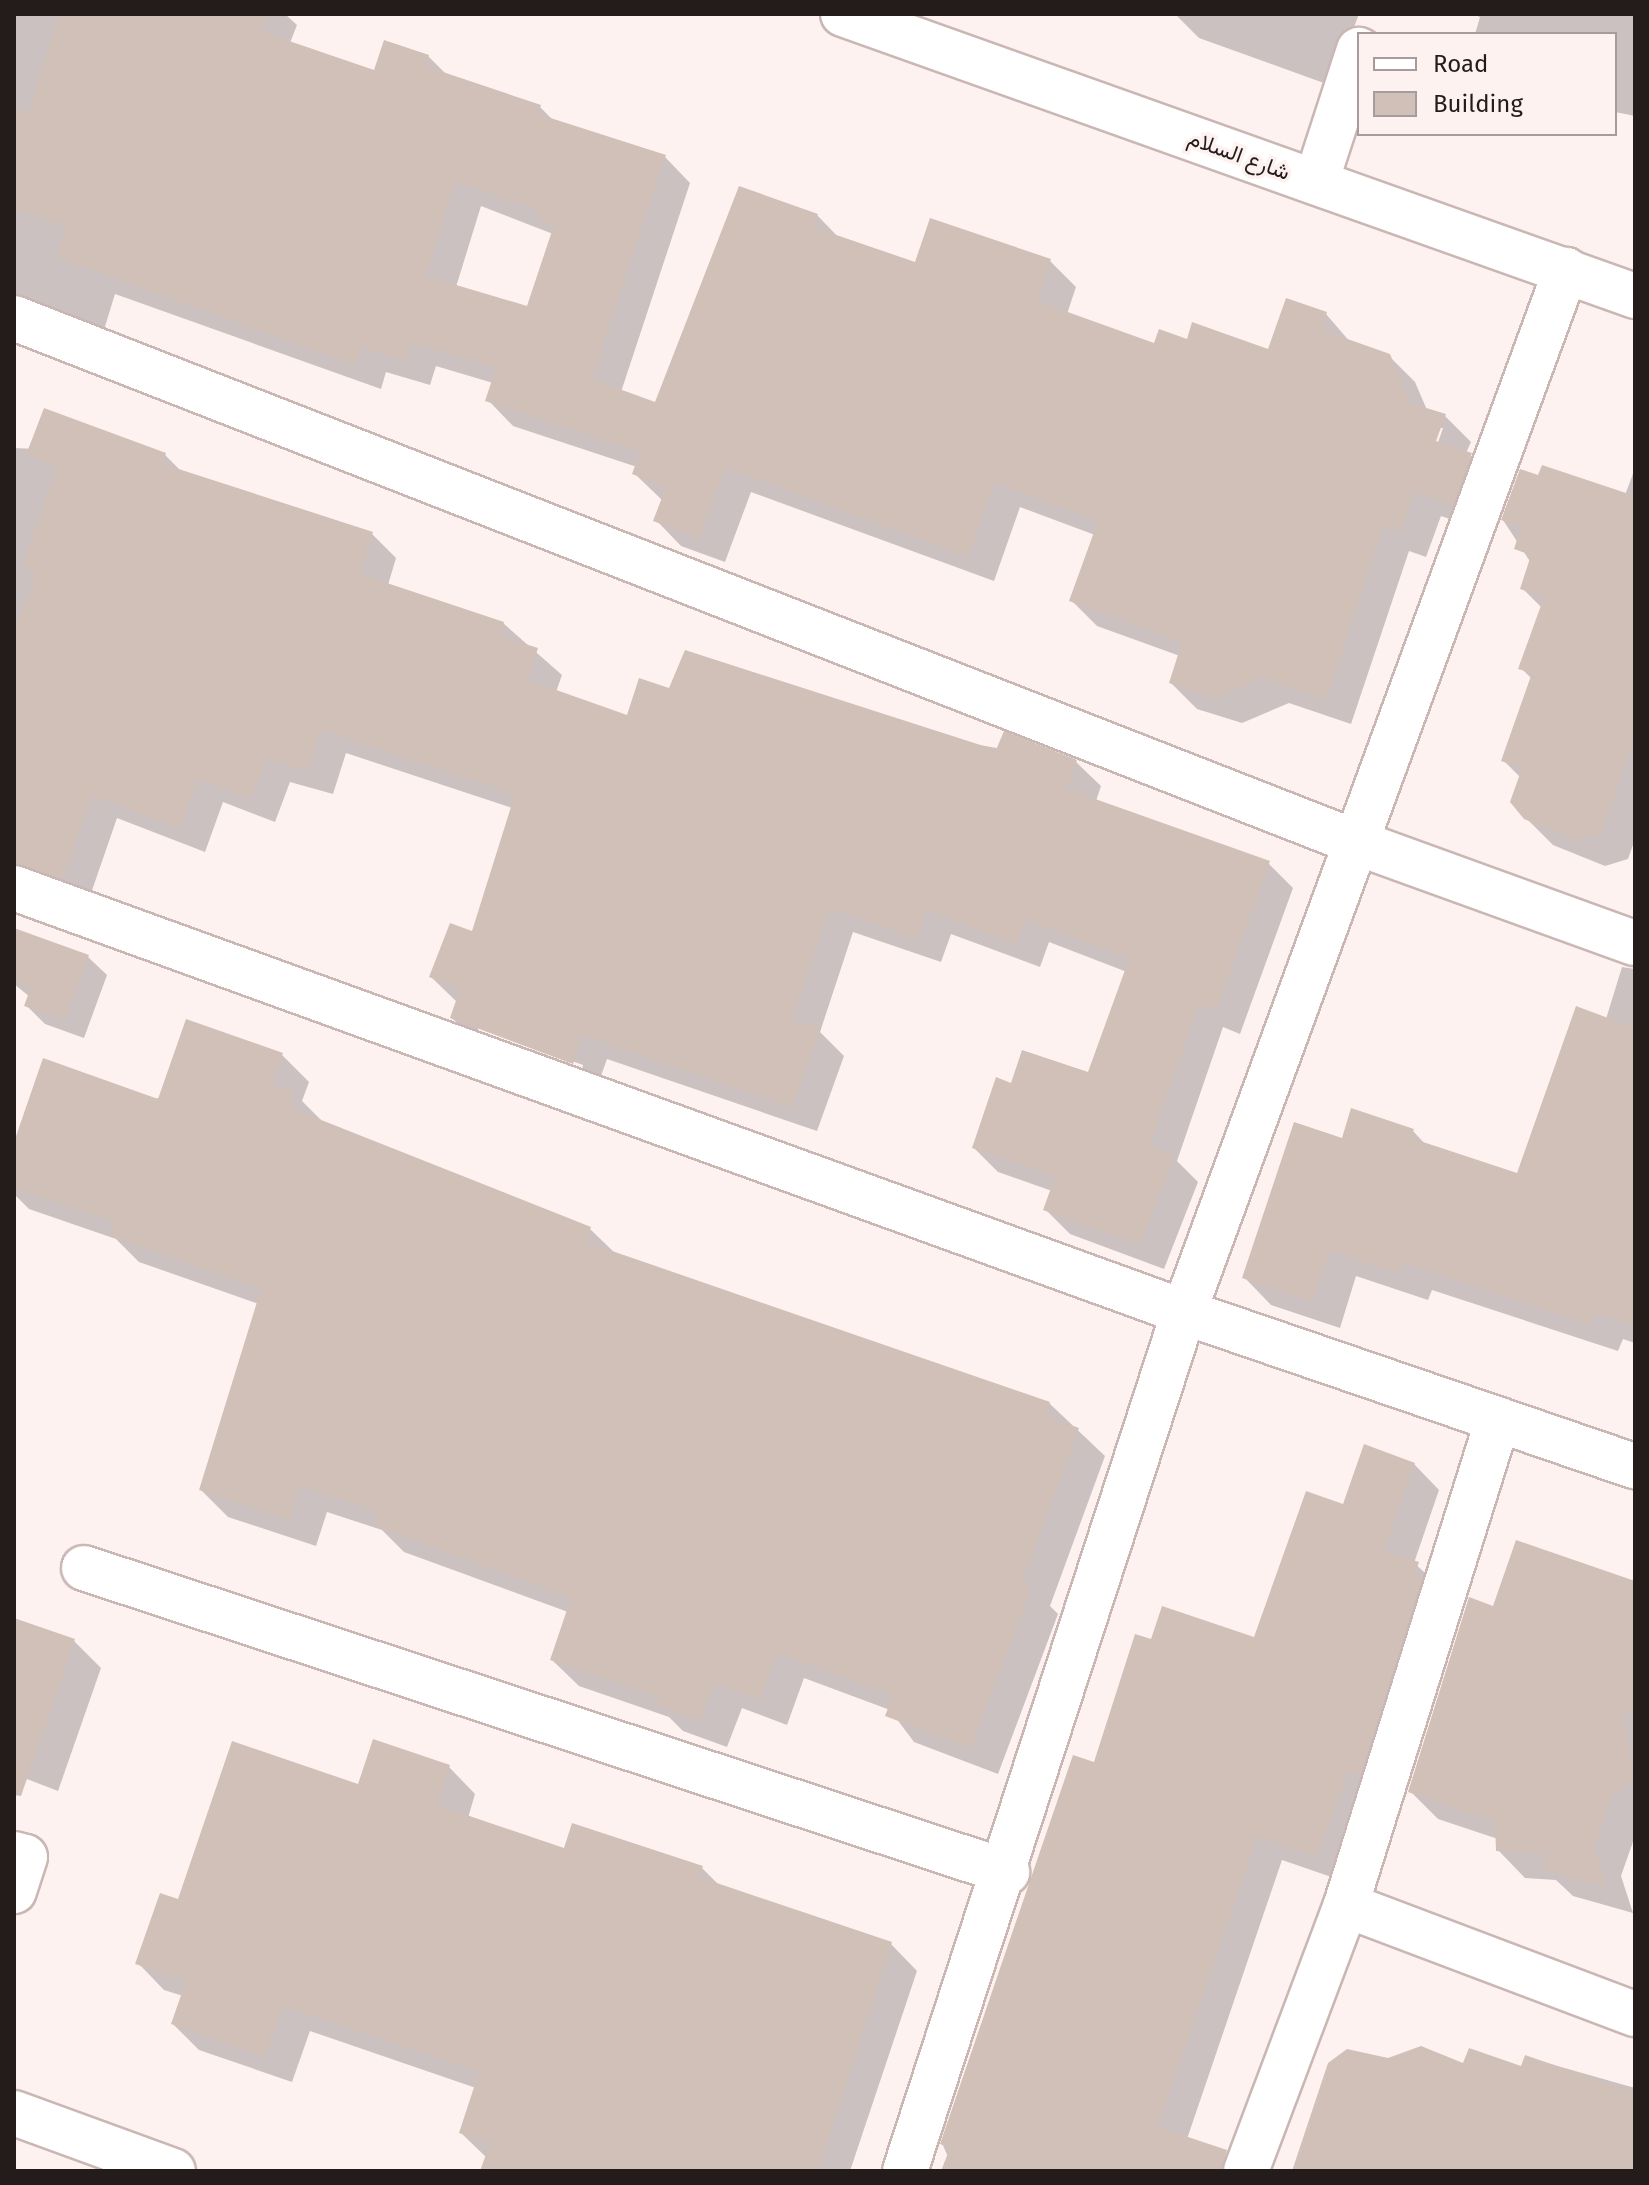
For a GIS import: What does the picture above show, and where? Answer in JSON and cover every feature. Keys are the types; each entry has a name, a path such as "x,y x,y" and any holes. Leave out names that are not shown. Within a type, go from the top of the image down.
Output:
{"street":[{"name":"شارع السلام","path":"843,14 1635,296"},
{"path":"1316,182 1357,56"},
{"path":"905,2171 1007,1872 1184,1312 1566,270"},
{"path":"14,318 1358,843 1635,943"},
{"path":"14,888 1184,1312 1635,1466"},
{"path":"1246,2171 1346,1905 1498,1419"},
{"path":"84,1568 1007,1872"},
{"path":"14,1854 25,1857 14,1891"},
{"path":"1346,1905 1635,2014"},
{"path":"14,2113 173,2171"}],"building":[{"path":"59,14 266,14 260,31 374,70 384,40 429,55 425,66 541,105 538,114 666,155 592,379 655,402 739,186 818,214 813,227 915,262 930,218 1051,259 1037,301 1154,343 1159,329 1187,339 1192,322 1268,349 1286,298 1327,312 1322,330 1390,354 1410,403 1446,414 1436,441 1472,453 1453,505 1415,492 1401,532 1383,526 1326,700 1262,678 1215,698 1169,683 1182,642 1069,601 1098,521 994,483 968,557 725,467 699,538 653,521 666,487 632,474 640,452 485,401 496,368 411,342 405,361 361,347 355,365 56,257 66,226 14,209 14,108 28,113","holes":["455,182 539,210 536,219 554,225 527,306 426,276"]},
{"path":"44,408 166,453 163,464 373,532 360,574 504,622 500,636 538,648 528,680 627,715 639,678 669,688 685,650 996,750 1004,731 1077,760 1067,789 1270,861 1216,1010 1199,1004 1149,1146 1175,1156 1140,1245 1043,1210 1055,1177 972,1148 996,1077 1011,1083 1022,1050 1088,1072 1129,959 1025,919 1016,944 927,910 917,939 829,908 792,1019 821,1029 792,1108 583,1035 573,1064 450,1018 460,989 429,977 450,923 472,931 515,794 321,730 308,771 266,758 251,799 198,779 180,829 92,795 63,879 14,864 14,630 37,573 22,567 57,467 26,455"},
{"path":"1542,465 1635,496 1635,736 1601,833 1577,840 1524,819 1510,802 1522,768 1501,761 1532,673 1518,669 1544,597 1520,589 1531,555 1514,549 1521,527 1501,520 1520,469 1538,475"},
{"path":"14,928 89,955 65,1020 24,1006 31,987 14,980"},
{"path":"1576,1006 1635,1028 1635,1326 1595,1313 1590,1325 1404,1263 1400,1274 1329,1250 1312,1302 1242,1278 1294,1122 1342,1138 1351,1108 1414,1129 1411,1138 1517,1173"},
{"path":"186,1019 283,1053 272,1084 296,1093 291,1108 591,1227 586,1242 1050,1402 1045,1416 1079,1428 1022,1582 1032,1586 971,1748 885,1716 893,1695 777,1653 760,1700 714,1683 700,1721 654,1704 657,1696 550,1660 571,1598 374,1525 379,1512 300,1486 289,1520 199,1490 261,1289 110,1236 115,1222 14,1188 14,1142 43,1058 158,1099"},
{"path":"1364,1444 1415,1463 1384,1551 1419,1562 1414,1576 1422,1579 1360,1775 1348,1771 1317,1857 1257,1836 1158,2127 1227,2150 1222,2171 941,2171 950,2148 940,2144 1073,1755 1094,1762 1135,1634 1151,1639 1162,1606 1254,1637 1306,1491 1343,1504"},
{"path":"1516,1540 1635,1581 1635,1713 1623,1709 1634,1781 1612,1795 1594,1847 1607,1887 1543,1869 1547,1854 1496,1851 1495,1822 1408,1792 1469,1597 1493,1606"},
{"path":"14,1618 75,1639 21,1796 14,1795"},
{"path":"373,1739 450,1765 437,1805 564,1848 572,1823 703,1866 699,1877 892,1942 818,2171 480,2171 490,2143 459,2133 479,2072 283,2006 265,2057 171,2024 186,1981 135,1964 160,1893 178,1899 232,1741 358,1784"},
{"path":"1421,2046 1463,2063 1469,2048 1521,2066 1525,2055 1635,2093 1635,2171 1292,2171 1328,2063 1347,2049 1388,2058"}]}
